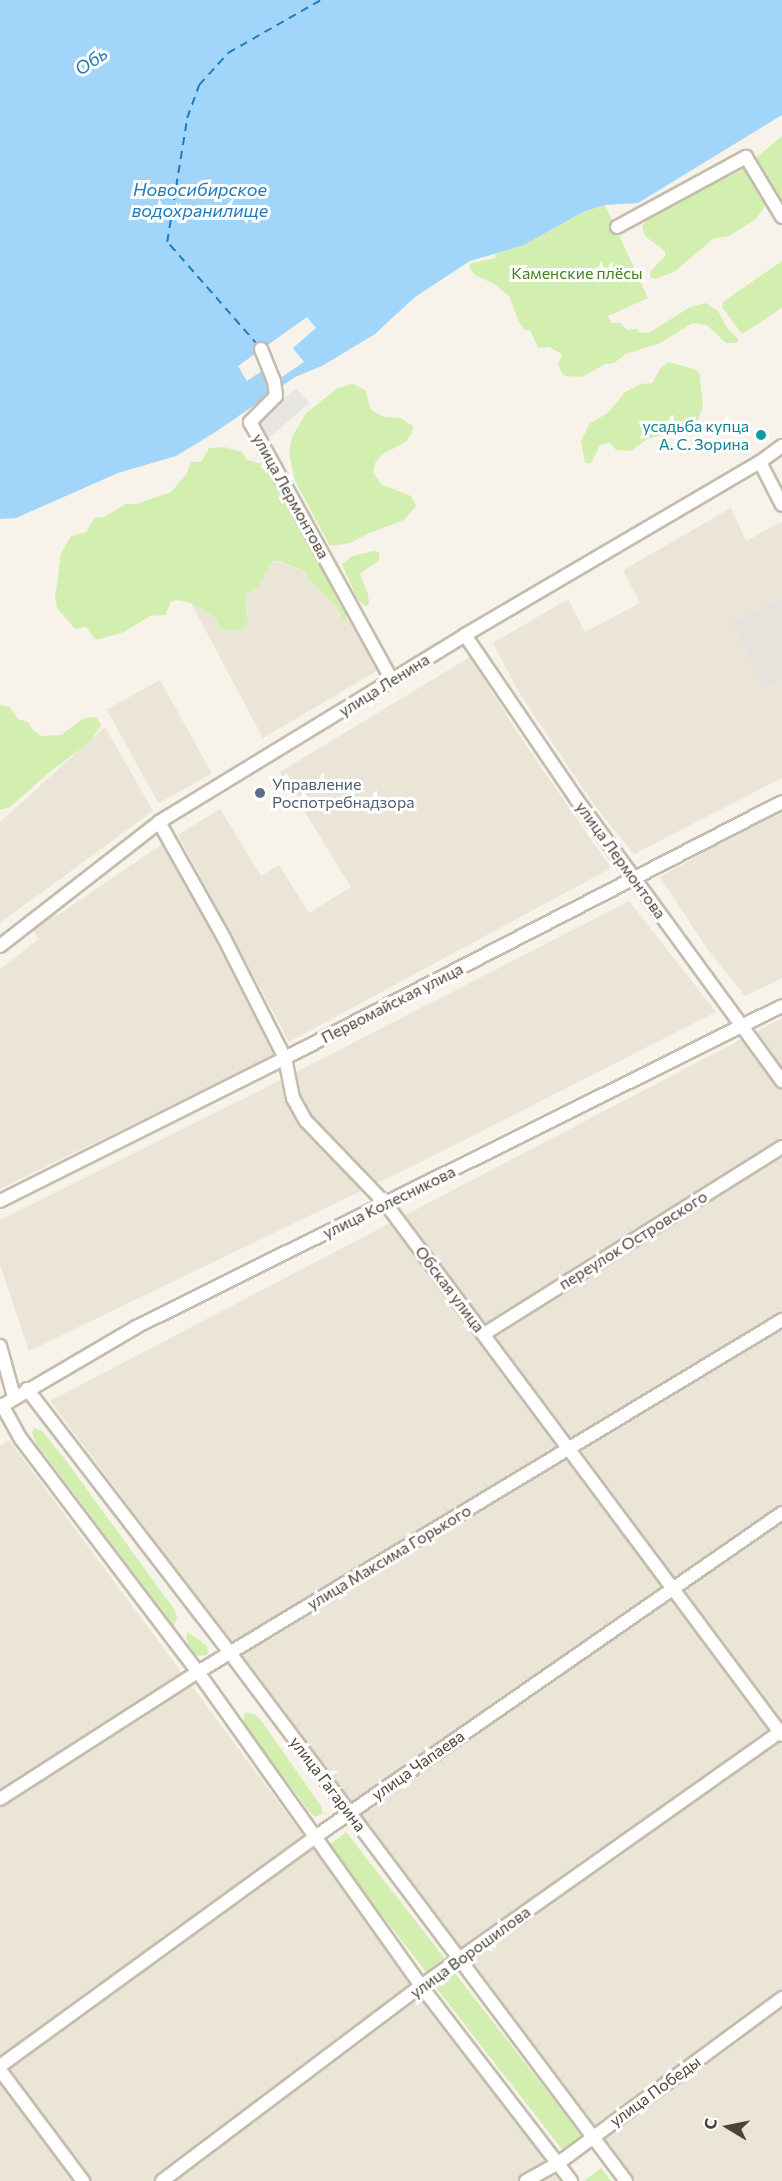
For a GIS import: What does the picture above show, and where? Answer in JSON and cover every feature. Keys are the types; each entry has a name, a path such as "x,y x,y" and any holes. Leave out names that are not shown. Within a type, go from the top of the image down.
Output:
{"street":[{"path":"617,227 746,157 782,217"},
{"name":"улица Лермонтова","path":"261,350 274,381 276,396 250,422 392,680"},
{"name":"улица Ленина","path":"0,946 159,822 465,635 760,462 782,446"},
{"path":"760,462 782,505"},
{"name":"улица Лермонтова","path":"465,635 577,800 782,1081"},
{"name":"Первомайская улица","path":"0,1201 285,1058 782,802"},
{"name":"Обская улица","path":"159,822 224,938 285,1058 293,1098 306,1121 386,1204 781,1732"},
{"name":"улица Колесникова","path":"1,1406 138,1326 782,1006"},
{"name":"переулок Островского","path":"484,1334 782,1147"},
{"name":"улица Максима Горького","path":"0,1799 198,1672 782,1320"},
{"path":"0,1346 14,1397"},
{"name":"улица Гагарина","path":"27,1389 230,1653 626,2181"},
{"path":"1,1406 21,1439 198,1672 422,1986 571,2181"},
{"name":"улица Чапаева","path":"0,2068 315,1837 782,1513"},
{"name":"улица Ворошилова","path":"162,2181 422,1986 781,1732"},
{"name":"улица Победы","path":"526,2181 557,2164 782,1998"},
{"path":"0,2068 82,2181"}],"shaded area":[{"path":"296,388 309,403 268,439 255,423"},
{"path":"731,508 746,541 781,522 782,525 782,598 732,622 763,687 782,679 782,778 634,854 594,805 518,691 493,643 568,599 585,632 640,603 623,570"},
{"path":"273,561 305,571 309,580 335,606 339,616 348,619 349,614 382,668 263,738 191,603 213,616 218,625 236,631 248,614 245,605 247,594 258,587"},
{"path":"782,598 782,679 763,688 732,622"},
{"path":"470,657 523,741 611,868 289,1042 178,835 220,809 261,876 279,865 309,913 351,887 280,772"},
{"path":"160,680 212,774 159,803 107,710"},
{"path":"105,727 153,811 0,923 0,822"},
{"path":"782,809 782,978 745,996 708,950 660,877"},
{"path":"165,842 274,1055 0,1189 0,969 39,939 31,928 54,911 58,915"},
{"path":"629,901 716,1012 419,1163 29,1351 0,1265 0,1220 267,1087"},
{"path":"782,1018 782,2181 635,2181 50,1401"},
{"path":"9,1440 560,2181 0,2181 0,1446"}],"green space":[{"path":"782,136 782,208 769,204 765,206 756,219 729,236 713,239 674,272 655,279 650,277 650,272 665,256 665,251 645,236 642,226 645,222 660,212 666,204 739,172"},
{"name":"Каменские плёсы","path":"605,205 648,298 608,316 611,323 620,323 627,330 637,329 640,333 649,333 690,307 706,303 718,311 727,328 739,340 736,343 726,343 707,325 693,323 660,343 626,354 614,363 605,364 582,377 563,375 558,365 562,354 549,347 538,348 530,330 525,330 519,322 509,296 494,284 475,275 469,267 471,263 496,258 495,254 524,245 583,212"},
{"path":"782,261 782,308 742,334 722,307 723,302"},
{"path":"668,362 699,372 703,406 698,420 676,432 647,439 631,451 616,450 610,443 600,445 591,463 585,463 581,441 590,423 608,413 625,392 641,384 652,383 660,369"},
{"path":"353,384 366,390 370,408 374,412 384,417 400,418 413,426 406,442 381,455 375,463 373,472 382,485 411,496 416,506 404,520 350,543 330,546 295,481 289,453 292,437 306,413 338,388"},
{"path":"224,447 242,452 247,460 264,464 271,471 282,494 306,528 312,550 349,609 345,623 335,606 309,580 305,571 273,561 258,587 247,594 245,605 248,620 241,631 221,629 213,616 191,603 176,600 171,602 165,615 150,616 124,632 100,639 95,639 86,627 75,629 57,608 55,598 61,553 71,536 86,532 95,518 104,517 126,504 136,504 171,492 186,475 191,462 201,462 209,448"},
{"path":"379,552 379,560 360,574 368,594 369,603 366,607 357,599 342,564 353,556"},
{"path":"0,705 10,707 18,719 28,722 41,736 61,735 81,720 91,717 96,717 101,725 90,742 51,771 10,807 0,810"},
{"path":"34,1428 42,1431 64,1458 174,1609 177,1617 174,1626 36,1443 32,1432"},
{"path":"188,1632 207,1646 208,1655 199,1656 192,1653 186,1637"},
{"path":"244,1713 254,1714 260,1719 321,1806 323,1814 315,1817 310,1812 255,1740 244,1722"},
{"path":"346,1832 445,1958 426,1972 328,1846"},
{"path":"454,1972 581,2135 563,2150 435,1987"},
{"path":"601,2168 611,2181 584,2181"}],"water":[{"name":"Новосибирское водохранилище","path":"0,0 782,0 782,115 638,203 605,205 583,212 524,245 470,261 415,297 375,334 322,366 295,377 214,433 176,456 118,473 16,518 0,519"}],"pier":[{"path":"307,317 316,328 293,348 304,362 273,383 262,371 247,381 238,366"}],"ferry route":[{"path":"258,346 167,242 187,118 199,85 228,53 321,0"}],"place":[{"name":"усадьба купца А. С. Зорина","path":"761,435"},
{"name":"Управление Роспотребнадзора","path":"260,793"}],"water label":[{"name":"Обь","path":"91,61"}]}
